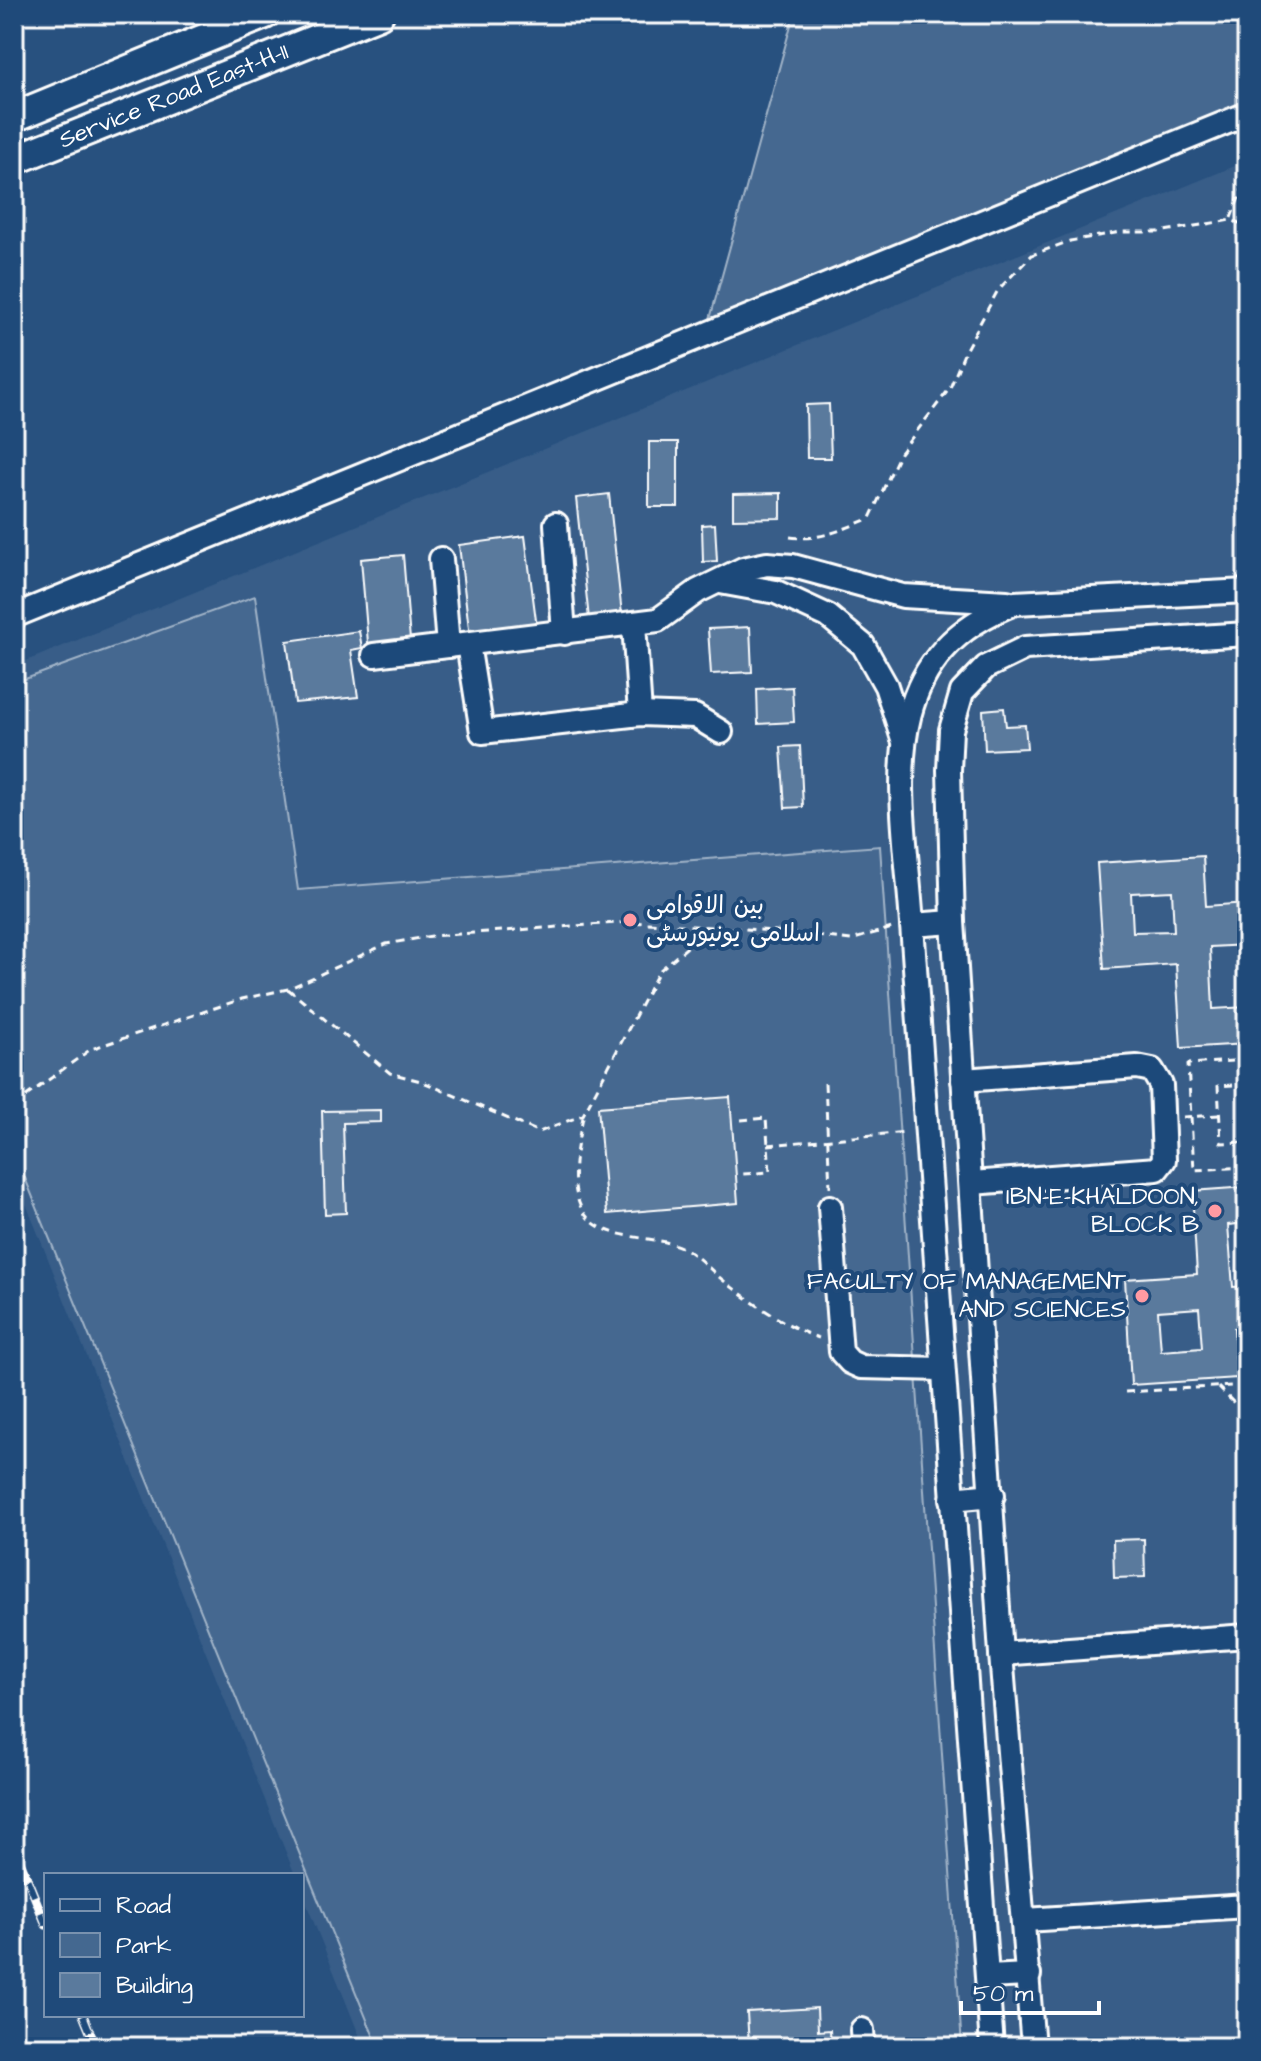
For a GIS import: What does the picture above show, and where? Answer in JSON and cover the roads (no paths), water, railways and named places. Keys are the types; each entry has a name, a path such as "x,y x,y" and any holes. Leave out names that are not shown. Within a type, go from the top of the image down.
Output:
{"main road":[{"name":"Service Road East-H-11","path":"14,117 265,14"},
{"name":"Service Road East-H-11","path":"14,160 379,14"}],"street":[{"path":"14,616 1247,114"},
{"path":"556,524 564,633"},
{"path":"441,559 458,645 482,732 640,714 695,716 721,732"},
{"path":"374,655 658,620 698,591 743,569 767,564 793,566 903,596 1015,603 1247,591"},
{"path":"720,582 776,592 828,616 863,645 886,686 903,739 912,925 942,1369 988,1977 992,2046 984,2047"},
{"path":"903,739 927,667 959,631 981,616 1015,603"},
{"path":"634,624 640,714"},
{"path":"1033,2047 1001,1654 993,1495 953,922 949,770 951,730 962,692 986,667 1025,648 1247,634"},
{"path":"912,925 953,922"},
{"path":"963,1080 1146,1067 1157,1075 1161,1085 1164,1160 1151,1171 972,1183"},
{"path":"830,1207 841,1352 850,1362 861,1367 942,1369"},
{"path":"952,1499 993,1495"},
{"path":"1001,1654 1247,1636"},
{"path":"1025,1920 1247,1906"},
{"path":"988,1977 1029,1975"}],"railway":[{"path":"14,1846 44,1920"},
{"path":"84,2017 96,2047"}],"place":[{"name":"بین الاقوامی اسلامی یونیورسٹی","path":"630,920"},
{"name":"IBN-E-KHALDOON, BLOCK B","path":"1215,1211"},
{"name":"FACULTY OF MANAGEMENT AND SCIENCES","path":"1142,1296"}]}
